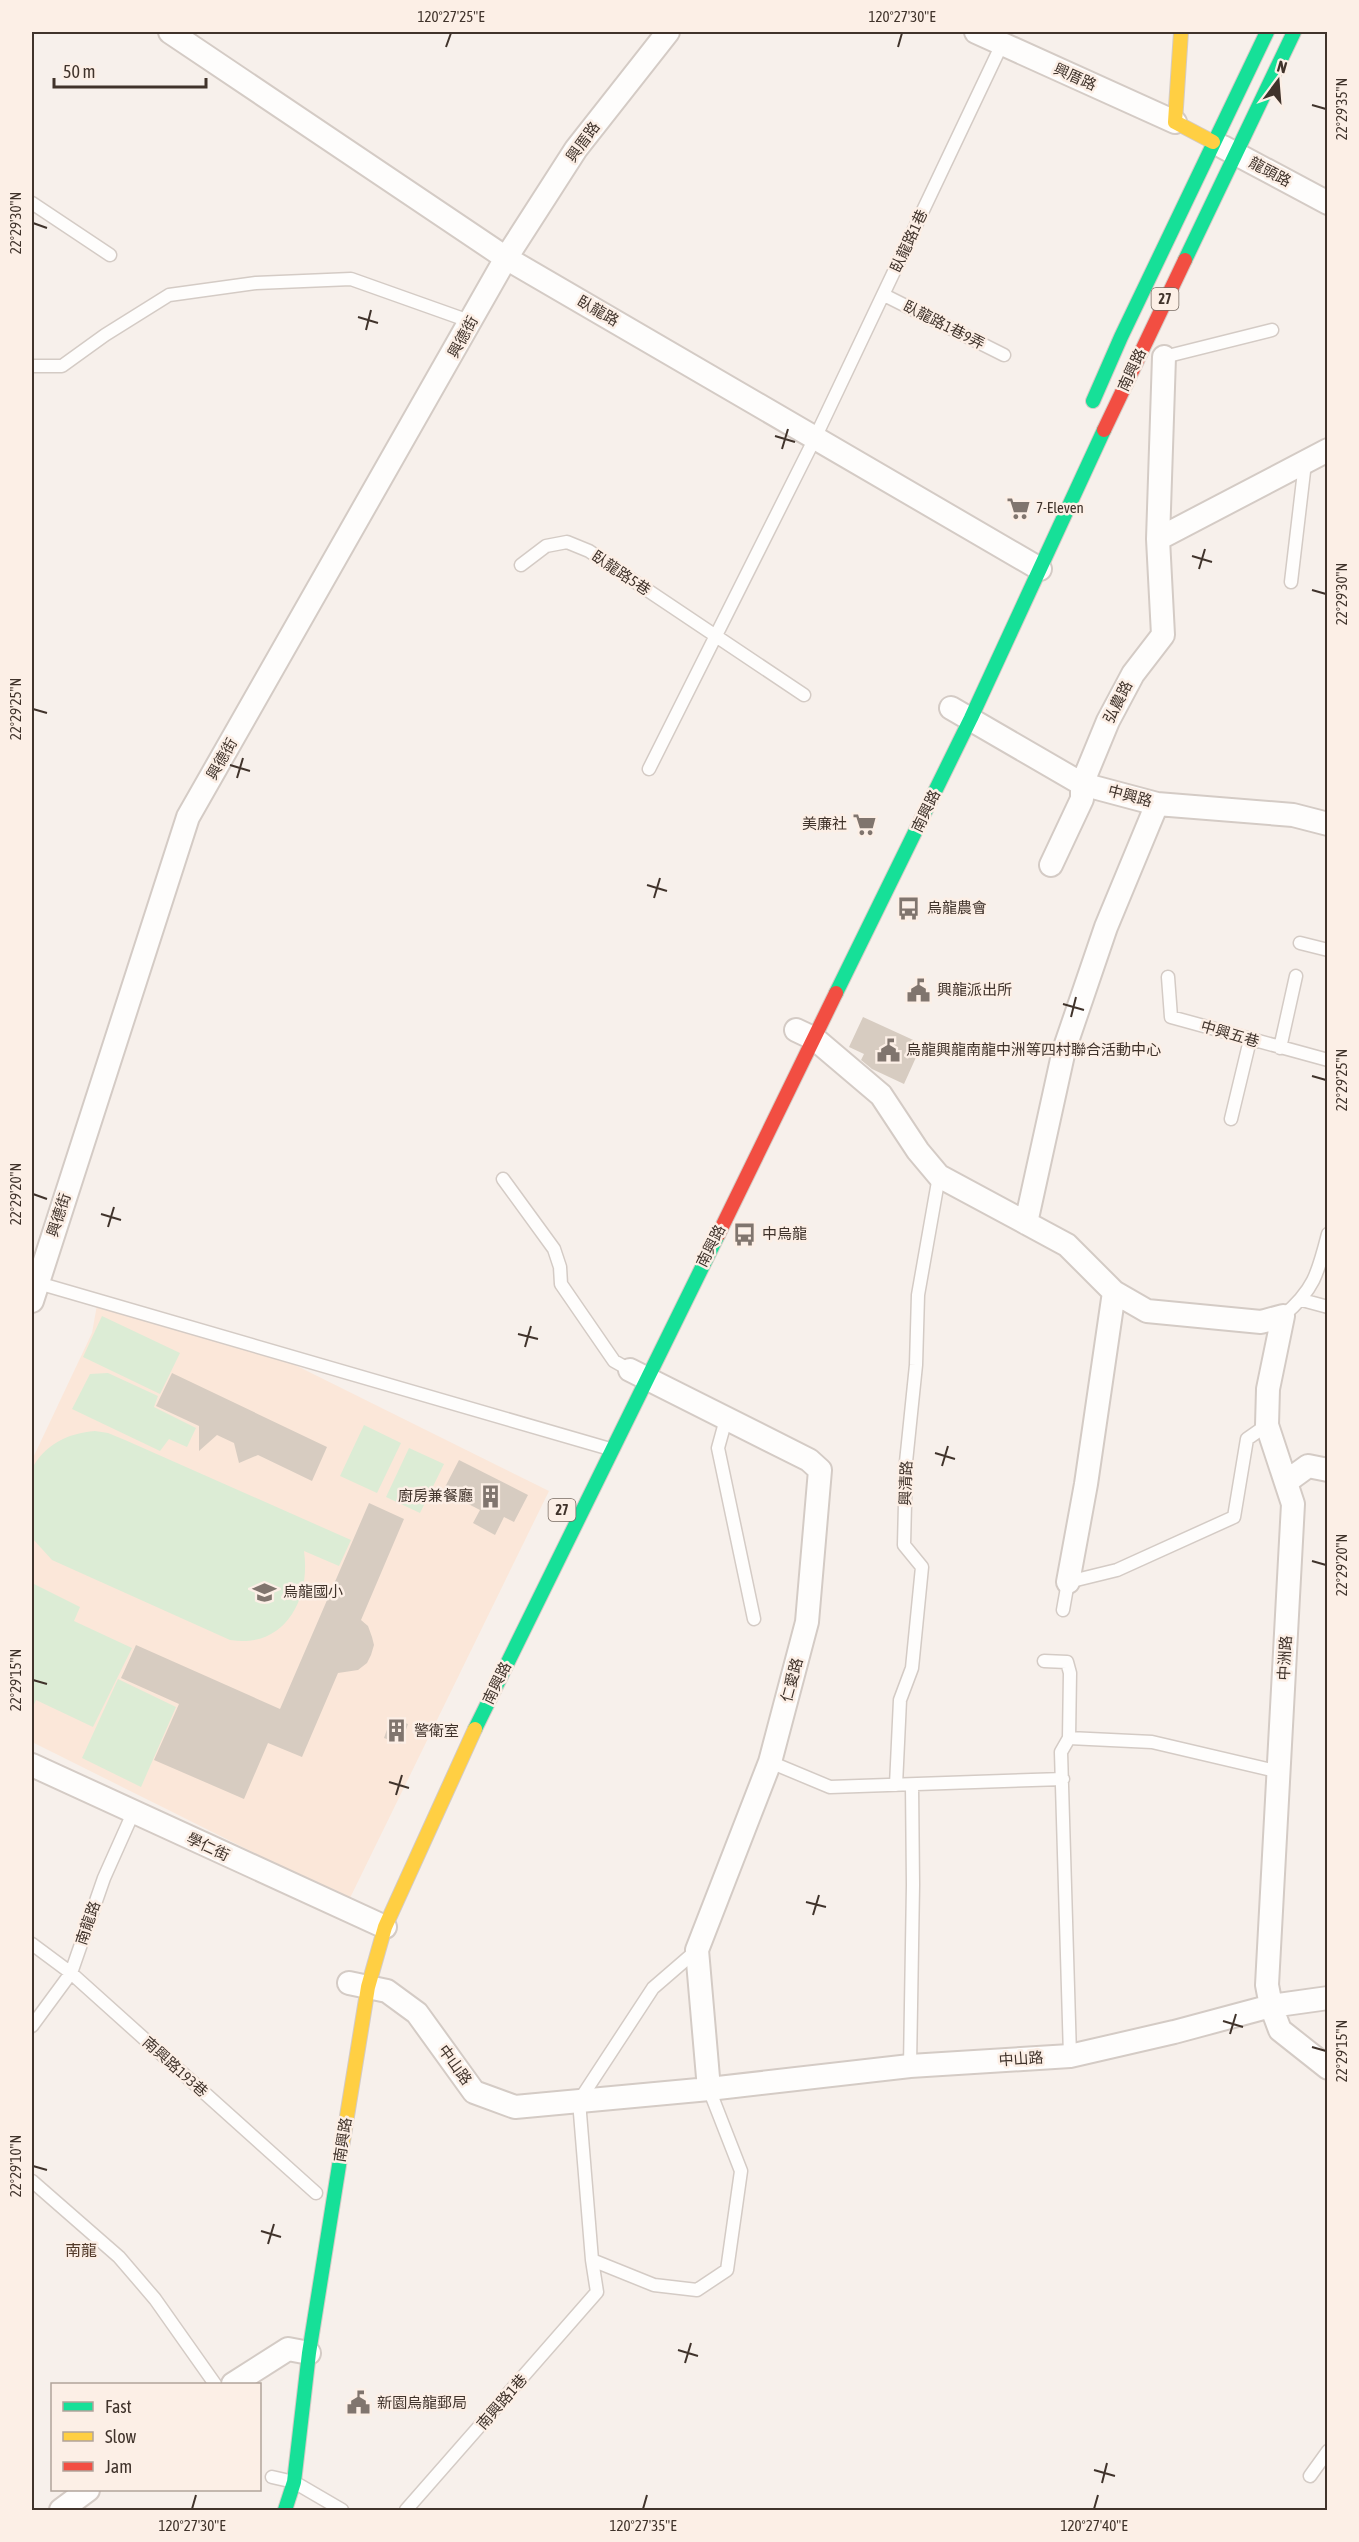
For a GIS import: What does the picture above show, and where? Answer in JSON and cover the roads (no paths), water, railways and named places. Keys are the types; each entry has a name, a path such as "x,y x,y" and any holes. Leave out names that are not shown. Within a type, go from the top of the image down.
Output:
{"main road":[{"path":"1175,122 1180,32"},
{"name":"南興路","path":"1089,411 1121,337 1267,32"},
{"name":"南興路","path":"285,2511 294,2482 296,2347 354,1984 371,1919 451,1778 611,1449 634,1372 1027,562 1143,347 1294,32"},
{"name":"興厝路","path":"1175,122 1213,142"},
{"name":"南興路","path":"286,2373 296,2347"}],"street":[{"name":"臥龍路","path":"170,32 506,258 1027,562"},
{"name":"興厝路","path":"506,258 576,149 668,32"},
{"name":"興厝路","path":"976,32 1175,122"},
{"name":"龍頭路","path":"1213,142 1328,202"},
{"name":"興德街","path":"34,1292 189,818 506,258"},
{"name":"弘農路","path":"1051,865 1082,799 1082,784 1108,721 1133,674 1164,634 1158,539 1164,357"},
{"path":"1158,539 1328,450"},
{"name":"中興路","path":"956,711 1082,784 1157,804 1293,814 1328,824"},
{"path":"1026,1223 1064,1050 1106,927 1157,804"},
{"path":"800,1032 881,1095 918,1151 939,1176 1067,1245 1114,1292 1147,1311 1261,1322 1283,1316"},
{"path":"1068,1581 1086,1484 1114,1292"},
{"name":"中洲路","path":"1283,1316 1268,1389 1267,1425 1293,1504 1267,1985 1271,2006 1280,2030 1328,2068"},
{"name":"仁愛路","path":"634,1372 809,1460 820,1470 807,1622 770,1762 697,1950 709,2090"},
{"path":"1286,1482 1308,1466 1328,1470"},
{"name":"學仁街","path":"32,1766 371,1919"},
{"name":"中山路","path":"354,1984 387,1991 417,2013 474,2092 515,2107 709,2090 910,2066 1070,2056 1174,2032 1271,2006 1328,1998"},
{"path":"236,2383 296,2347"},
{"path":"61,2511 87,2491"}],"lane":[{"name":"臥龍路1巷","path":"815,438 1002,44"},
{"path":"32,203 110,255"},
{"path":"32,366 62,366 105,335 169,295 256,283 351,279 472,321"},
{"name":"臥龍路1巷9弄","path":"884,296 1004,355"},
{"path":"1121,337 1164,357 1272,330"},
{"path":"649,769 815,438"},
{"path":"1292,582 1305,462"},
{"name":"臥龍路5巷","path":"521,565 546,546 567,542 589,551 804,695"},
{"path":"1300,943 1328,950"},
{"path":"1280,1048 1296,976"},
{"name":"中興五巷","path":"1168,977 1171,1017 1328,1060"},
{"path":"1231,1119 1250,1040"},
{"name":"興清路","path":"896,1785 900,1700 912,1668 922,1567 904,1545 906,1462 916,1365 918,1296 939,1176"},
{"path":"503,1179 554,1249 560,1267 561,1284 614,1361 634,1372"},
{"path":"1283,1316 1302,1300 1318,1272 1328,1234"},
{"path":"34,1292 596,1443 611,1449"},
{"path":"1302,1300 1328,1307"},
{"path":"726,1419 718,1448 754,1619"},
{"path":"1063,1610 1068,1581 1117,1570 1234,1517 1247,1439 1267,1425"},
{"path":"1044,1661 1067,1662 1070,1673 1069,1738 1061,1752 1070,2056"},
{"path":"1069,1738 1152,1742 1280,1773"},
{"path":"770,1762 830,1787 1063,1779"},
{"path":"910,2066 912,1785"},
{"name":"南龍路","path":"32,2026 71,1973 104,1878 133,1813"},
{"name":"南興路193巷","path":"32,1944 71,1973 316,2193"},
{"path":"697,1950 653,1988 579,2101 592,2260 654,2284 697,2290 727,2271 741,2171 709,2090"},
{"path":"32,2181 119,2257 161,2307 214,2383"},
{"name":"南興路1巷","path":"406,2511 597,2292 592,2260"},
{"path":"1310,2476 1328,2451"},
{"path":"272,2477 294,2482 342,2511"}],"place":[{"name":"7-Eleven","path":"1018,508"},
{"name":"美廉社","path":"865,824"},
{"name":"烏龍農會","path":"909,908"},
{"name":"興龍派出所","path":"919,990"},
{"name":"烏龍興龍南龍中洲等四村聯合活動中心","path":"888,1050"},
{"name":"中烏龍","path":"744,1234"},
{"name":"廚房兼餐廳","path":"491,1496"},
{"name":"烏龍國小","path":"265,1592"},
{"name":"警衛室","path":"396,1731"},
{"name":"新園烏龍郵局","path":"359,2403"}],"district":[{"name":"南龍","path":"81,2250"}]}
